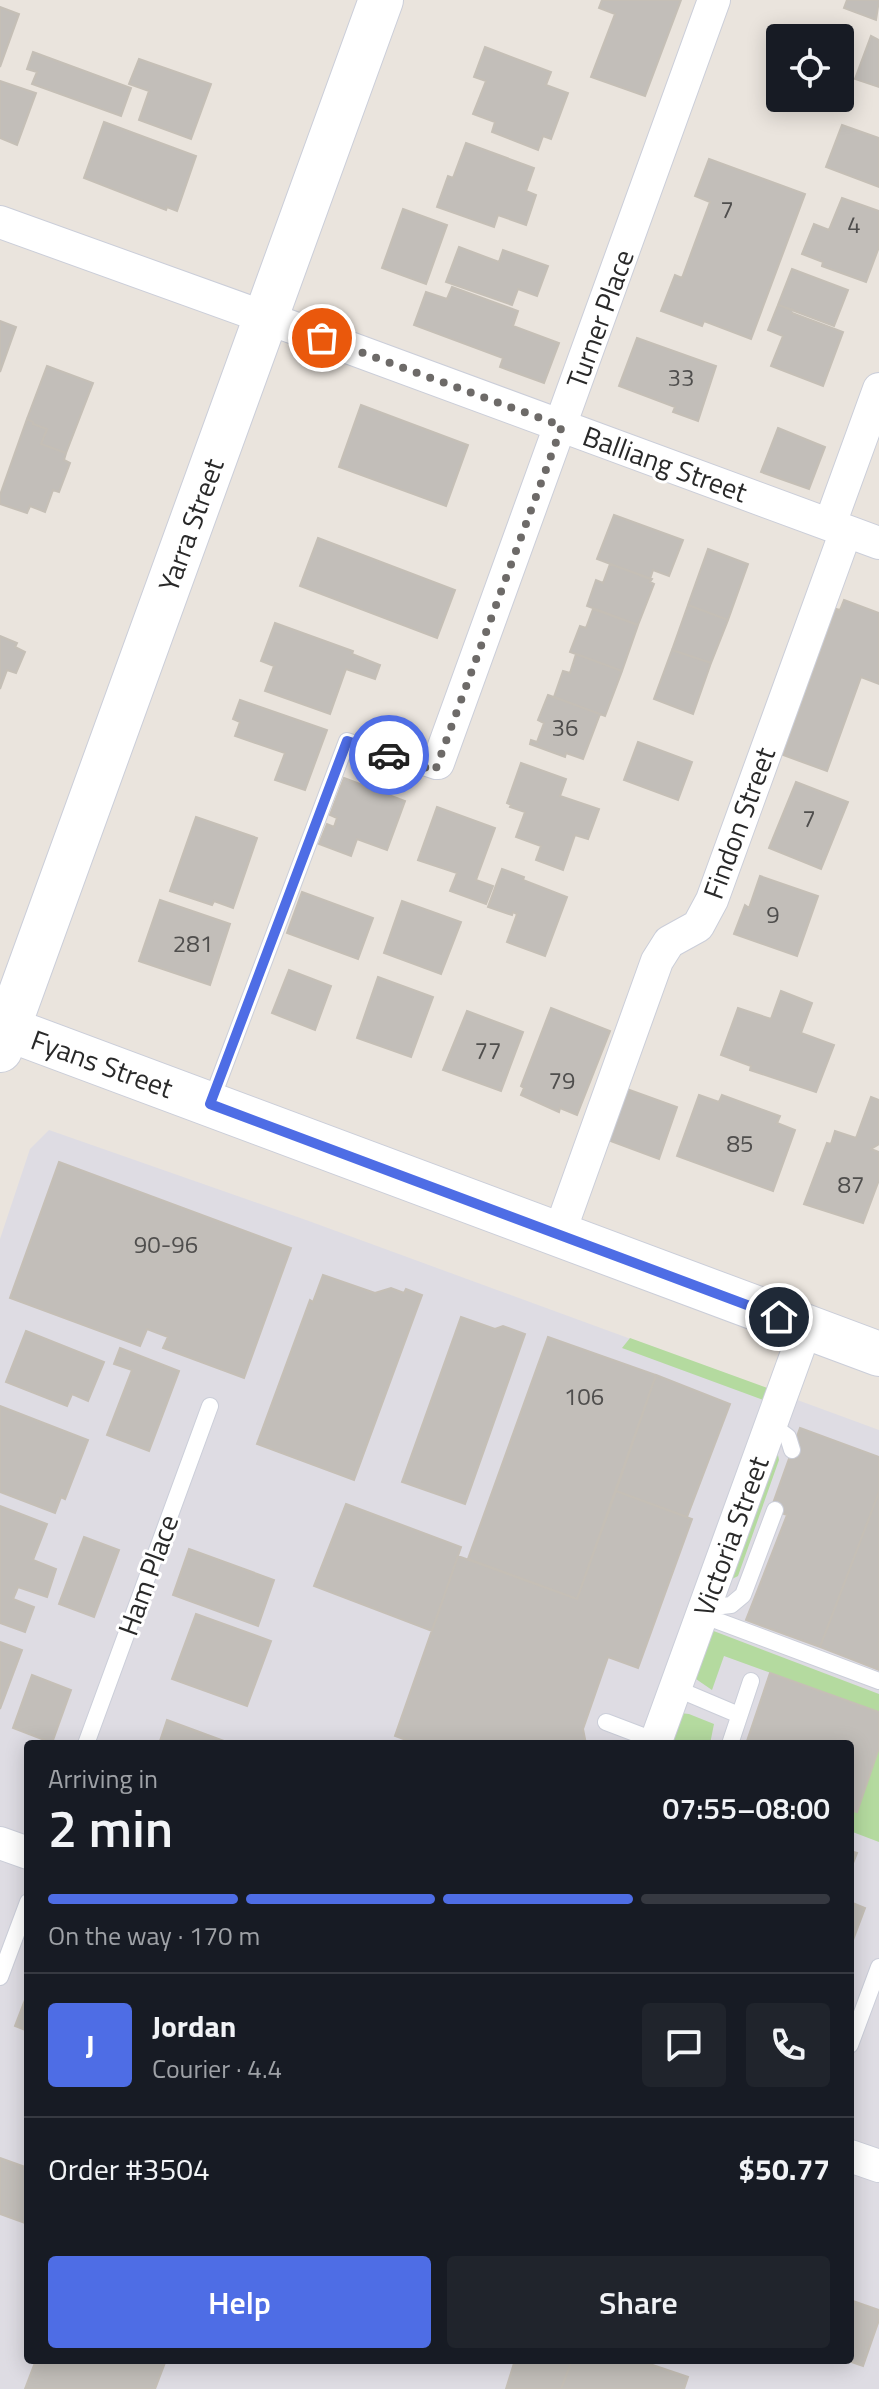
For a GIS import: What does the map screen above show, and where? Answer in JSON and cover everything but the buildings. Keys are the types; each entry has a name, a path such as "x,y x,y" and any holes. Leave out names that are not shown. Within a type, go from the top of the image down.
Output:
{"street":[{"name":"Yarra Street","path":"3,1035 381,0"},
{"name":"Turner Place","path":"438,763 714,0"},
{"name":"Balliang Street","path":"0,222 879,543"},
{"name":"Findon Street","path":"559,1234 657,961 669,942 698,926 712,900 838,528 879,389"},
{"name":"Fyans Street","path":"3,1035 210,1104 879,1354"},
{"name":"Victoria Street","path":"657,1740 806,1328"},
{"path":"0,1843 24,1852"},
{"path":"854,2157 879,2166"}],"lane":[{"name":"Turner Place","path":"210,1104 347,741 435,771 438,763"},
{"name":"Ham Place","path":"87,1740 210,1406"},
{"path":"771,1424 788,1437 792,1450"},
{"path":"703,1612 731,1605 743,1595 775,1510"},
{"path":"703,1612 879,1681"},
{"path":"731,1740 751,1681"},
{"path":"675,1688 739,1715"},
{"path":"606,1722 649,1740"},
{"path":"0,1977 24,1913"},
{"path":"854,2034 879,1967"}],"shaded area":[{"path":"49,1130 306,1220 879,1430 879,2389 0,2389 0,1239 30,1149"}],"green space":[{"path":"630,1338 770,1389 766,1401 622,1348"},
{"path":"778,1455 779,1460 738,1576 728,1581 773,1458"},
{"path":"711,1630 879,1694 879,1712 724,1656 712,1690 693,1677"},
{"path":"680,1713 714,1724 711,1740 670,1740"},
{"path":"879,1748 879,1842 854,1833 854,1811 857,1812"}],"way so far":[{"path":"322,338 562,426 435,771 389,755"}],"route":[{"path":"389,755 347,741 210,1104 779,1317"}]}
